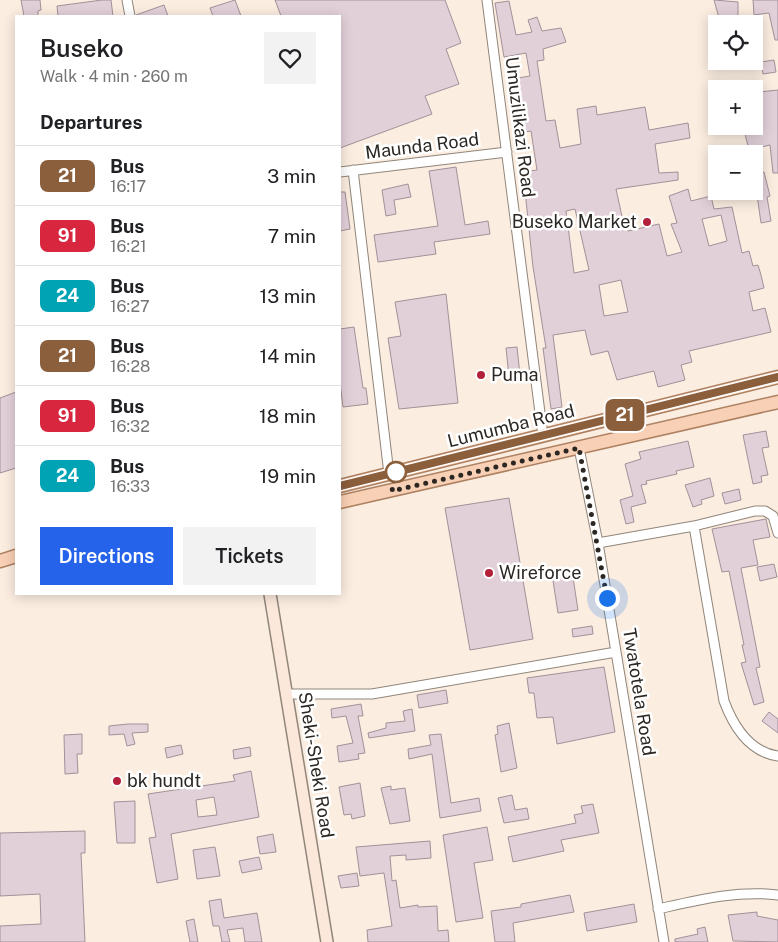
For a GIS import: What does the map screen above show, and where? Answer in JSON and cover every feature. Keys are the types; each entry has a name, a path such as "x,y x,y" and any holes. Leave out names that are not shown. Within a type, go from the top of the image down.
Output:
{"main road":[{"name":"Lumumba Road","path":"341,486 778,377"},
{"name":"Lumumba Road","path":"341,502 778,402"},
{"path":"0,561 15,556"},
{"path":"0,570 15,565"}],"street":[{"path":"127,0 130,15"},
{"name":"Umuzilikazi Road","path":"487,0 543,436"},
{"name":"Maunda Road","path":"341,172 507,152"},
{"path":"353,170 389,474"},
{"name":"Twatotela Road","path":"579,448 598,543 664,942"},
{"path":"598,543 694,526 755,511 765,512 773,516 778,533"},
{"path":"694,526 724,701 730,717 748,742 767,753 778,756"},
{"name":"Sheki-Sheki Road","path":"270,595 327,942"},
{"path":"287,694 372,694 616,652"},
{"path":"658,909 716,896 742,894 778,895"}],"building":[{"path":"21,0 40,0 41,10 38,11 38,15 24,15"},
{"path":"111,0 113,15 58,15 57,6"},
{"path":"235,0 241,15 213,15 210,8"},
{"path":"275,0 445,0 461,43 446,49 459,84 425,96 432,114 341,148 341,15 281,15"},
{"path":"714,0 738,2 738,15 718,15"},
{"path":"753,0 778,0 778,40 775,40 769,13 754,15"},
{"path":"509,1 516,35 532,32 528,20 537,17 542,31 561,28 566,42 543,49 544,60 537,61 546,121 555,120 560,148 581,144 577,109 596,106 597,115 645,107 649,130 688,123 690,138 655,144 659,173 678,172 678,180 616,189 623,221 625,220 628,231 659,224 667,256 682,252 671,224 677,223 669,196 688,189 691,201 708,197 708,200 712,200 714,209 732,207 742,253 749,251 753,266 758,265 764,288 749,292 753,311 765,308 771,332 689,351 692,362 681,365 685,380 658,387 654,371 617,380 608,351 591,355 585,330 553,335 562,407 551,409 543,348 546,348 533,267 523,172 537,170 531,131 520,133 512,79 530,76 526,53 504,57 495,3","holes":["575,209 589,270 574,273 566,211","721,215 727,241 709,246 702,219","621,280 628,312 604,316 599,285"]},
{"path":"164,5 168,15 136,15"},
{"path":"774,60 776,72 763,74 763,62"},
{"path":"778,90 778,173 773,173 770,145 763,147 763,145 748,145 745,135 763,135 763,92"},
{"path":"456,167 465,225 488,221 490,234 434,242 436,254 378,262 374,235 438,226 429,171"},
{"path":"763,172 770,196 767,197 771,221 761,223 758,200 763,200"},
{"path":"408,184 411,197 394,200 396,214 386,216 382,190"},
{"path":"341,192 345,192 350,229 341,231"},
{"path":"446,294 458,403 399,409 388,338 401,336 395,302"},
{"path":"354,327 363,388 366,388 368,404 343,407 341,390 341,329"},
{"path":"517,347 520,375 509,377 506,348"},
{"path":"15,392 15,468 0,473 0,398"},
{"path":"766,431 769,447 762,448 768,475 761,476 762,482 753,484 743,435"},
{"path":"688,441 694,467 676,471 677,474 646,481 647,484 641,485 646,503 631,507 634,522 626,524 620,500 633,496 625,464 641,459 639,452"},
{"path":"710,478 714,496 701,500 702,504 693,507 685,485"},
{"path":"739,489 741,500 725,504 722,493"},
{"name":"Wireforce","path":"509,498 533,639 470,650 445,508"},
{"path":"766,519 770,537 753,540 758,565 741,568 760,667 756,668 764,702 754,705 741,663 746,662 742,645 744,645 729,571 722,572 712,529"},
{"path":"774,564 777,577 760,581 757,567"},
{"path":"572,571 578,610 558,613 552,574"},
{"path":"592,626 593,634 573,637 572,629"},
{"path":"604,667 615,732 557,744 553,717 537,718 534,693 529,693 527,678"},
{"path":"446,690 448,703 419,708 417,695"},
{"path":"361,704 363,716 358,716 365,753 358,754 359,759 339,762 337,746 353,743 346,716 332,718 331,709"},
{"path":"412,709 415,731 369,738 368,733 386,728 386,723 405,721 403,711"},
{"path":"769,712 778,719 778,733 762,721"},
{"path":"509,723 517,768 501,772 495,735 498,734 497,726"},
{"path":"148,724 148,732 132,733 135,744 127,746 124,734 109,735 109,726"},
{"path":"82,734 82,754 77,754 78,773 65,774 64,735"},
{"path":"441,734 451,803 479,798 481,811 440,818 432,754 409,759 408,749 431,745 429,735"},
{"path":"181,745 183,754 167,758 165,748"},
{"path":"250,747 251,756 234,759 233,750"},
{"path":"251,771 259,817 171,834 178,879 157,883 149,838 156,837 148,794 235,781 233,775","holes":["214,797 217,815 198,817 196,800"]},
{"path":"360,783 365,816 352,819 351,814 344,815 339,787"},
{"path":"391,786 391,790 405,788 410,821 390,824 381,788"},
{"path":"512,795 515,810 527,808 529,819 504,823 498,798"},
{"path":"135,801 135,843 117,843 114,802"},
{"path":"593,804 599,833 561,840 564,851 513,862 508,837 576,823 574,815 583,813 581,806"},
{"path":"487,827 493,860 474,863 483,918 456,922 443,835"},
{"path":"85,831 85,853 81,853 85,942 0,942 0,926 41,924 40,894 0,896 0,833"},
{"path":"273,834 276,852 260,854 257,837"},
{"path":"430,841 431,858 406,860 406,855 390,856 392,881 396,880 400,908 418,905 418,907 437,906 438,931 448,930 449,942 368,942 367,930 392,926 384,873 360,876 356,847"},
{"path":"215,847 220,876 197,879 193,850"},
{"path":"259,857 262,869 242,873 239,861"},
{"path":"357,873 359,886 341,888 338,876"},
{"path":"570,895 574,912 513,923 515,942 495,942 491,911 521,907 521,904"},
{"path":"221,899 224,918 257,913 262,942 245,942 243,928 227,930 230,942 222,942 219,926 213,926 209,901"},
{"path":"634,904 637,922 587,931 584,913"},
{"path":"757,912 757,916 778,920 778,942 733,941 728,915"},
{"path":"194,919 198,942 190,942 186,921"},
{"path":"705,927 708,942 675,942 675,939 698,934 697,929"}],"bus line":[{"name":"21","path":"341,486 778,377"}],"place":[{"name":"Buseko Market","path":"647,222"},
{"name":"Puma","path":"481,375"},
{"name":"Wireforce","path":"489,573"},
{"name":"bk hundt","path":"117,781"}],"route":[{"path":"396,472 392,491 579,448 607,598"}]}
